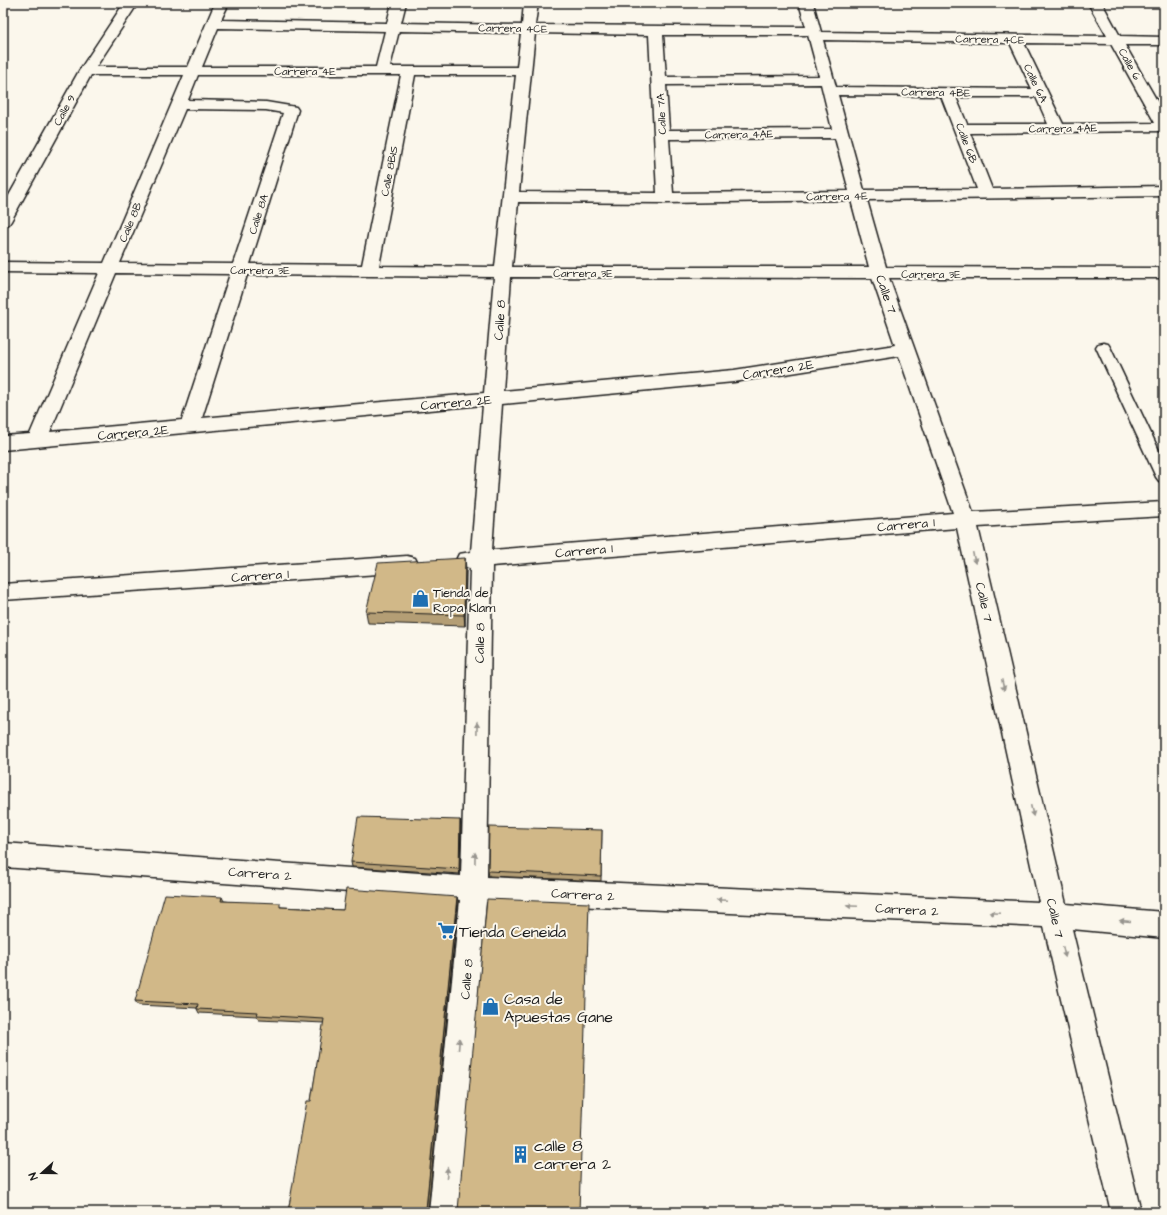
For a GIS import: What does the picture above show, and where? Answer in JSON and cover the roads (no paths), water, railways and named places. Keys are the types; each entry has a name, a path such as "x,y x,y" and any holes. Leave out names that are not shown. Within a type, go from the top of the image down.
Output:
{"street":[{"name":"Calle 9","path":"3,221 86,71 131,3"},
{"name":"Calle 8B","path":"37,440 222,3"},
{"path":"382,72 392,26 399,3"},
{"name":"Calle 8","path":"444,1212 474,889 481,559 503,272 531,3"},
{"name":"Calle 7","path":"806,3 859,195 879,274 907,349 966,520 1055,915 1126,1212"},
{"name":"Calle 6","path":"1095,3 1164,126"},
{"name":"Carrera 4CE","path":"212,24 815,33 1015,39 1164,41"},
{"name":"Calle 7A","path":"656,31 665,198"},
{"name":"Calle 6A","path":"1015,39 1058,128"},
{"name":"Carrera 4E","path":"86,71 524,71"},
{"name":"Calle 8BIS","path":"369,270 409,71"},
{"name":"Carrera 4BE","path":"659,81 1041,94"},
{"name":"Calle 6B","path":"947,92 986,193"},
{"path":"1149,98 1164,98"},
{"name":"Calle 8A","path":"178,104 266,106 291,110 190,426"},
{"name":"Carrera 4AE","path":"962,129 1164,126"},
{"name":"Carrera 4AE","path":"662,135 841,133"},
{"name":"Carrera 4E","path":"511,197 665,198 1164,191"},
{"name":"Carrera 3E","path":"3,268 879,274 1164,273"},
{"name":"Carrera 2E","path":"3,443 734,376 907,349"},
{"name":"Carrera 1","path":"449,561 966,520 1164,509"},
{"name":"Carrera 1","path":"3,592 426,563"},
{"name":"Carrera 2","path":"3,855 474,889 1055,915 1164,925"}],"lane":[{"path":"1103,347 1164,477"}],"place":[{"name":"Tienda de Ropa Klam","path":"420,599"},
{"name":"Tienda Ceneida","path":"446,931"},
{"name":"Casa de Apuestas Gane","path":"491,1007"},
{"name":"calle 8 carrera 2","path":"521,1154"}]}
